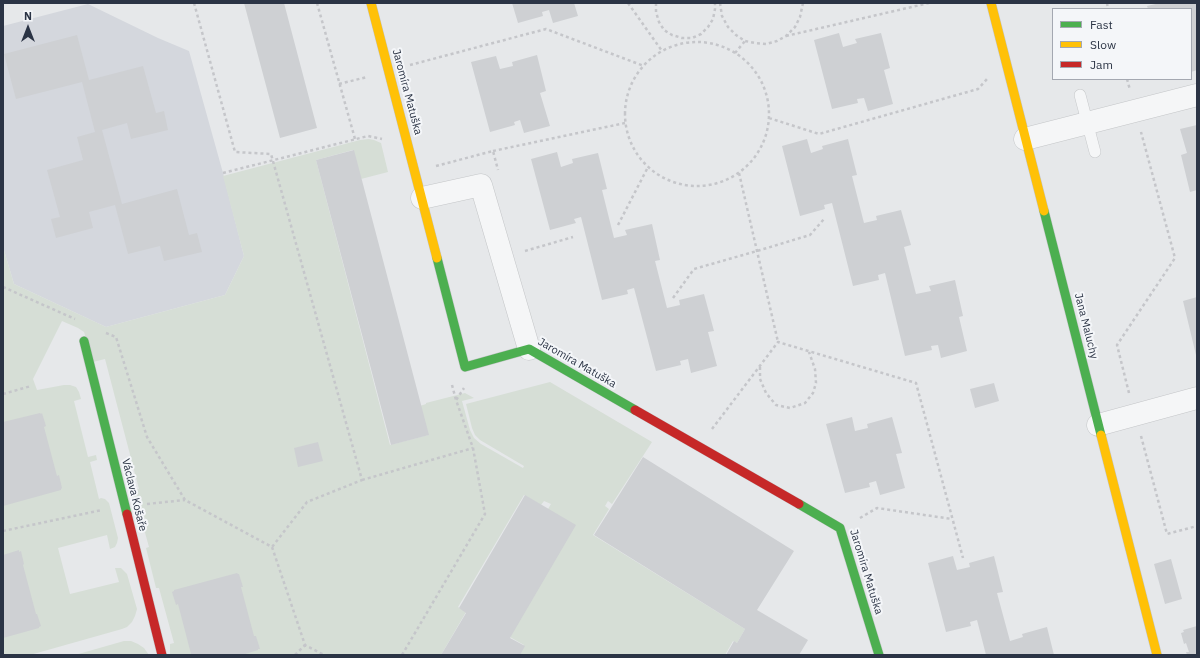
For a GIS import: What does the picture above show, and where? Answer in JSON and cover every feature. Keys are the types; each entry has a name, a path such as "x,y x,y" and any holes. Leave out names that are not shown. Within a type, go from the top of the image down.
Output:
{"street":[{"name":"Jaromíra Matuška","path":"371,3 465,367 529,349 840,528 879,655"},
{"name":"Jana Maluchy","path":"990,3 1157,655"},
{"path":"1025,139 1197,95"},
{"path":"422,198 481,185 529,349"},
{"name":"Václava Košaře","path":"84,342 162,655"},
{"path":"1098,425 1197,398"}],"lane":[{"path":"1080,95 1095,152"}],"path":[{"path":"194,3 235,152 271,154 362,480"},
{"path":"317,3 354,139"},
{"path":"628,3 662,51"},
{"path":"656,3 658,22 664,30 672,35 682,38 692,38 701,34 708,28 713,19 715,3"},
{"path":"720,3 722,16 728,27 736,35 745,41 766,44 777,41 786,36 795,27 800,17 803,3"},
{"path":"786,36 929,3"},
{"path":"715,9 721,10"},
{"path":"339,84 546,29 644,66"},
{"path":"691,42 692,38"},
{"path":"735,53 745,41"},
{"path":"691,42 706,43 721,47 735,53 747,63 757,75 764,88 768,103 769,118 766,134 760,149 750,162 738,173 725,181 709,185 693,186 677,184 662,177 648,167 637,154 629,140 625,123 625,106 629,89 637,74 648,61 662,51 691,42"},
{"path":"769,118 819,134 978,89 988,78"},
{"path":"1127,80 1175,258 1117,345 1167,534 1197,526"},
{"path":"415,171 493,151 625,123"},
{"path":"223,173 368,136 384,140"},
{"path":"493,151 499,172"},
{"path":"618,224 648,167"},
{"path":"711,431 778,342 738,173"},
{"path":"673,298 694,269 810,235 824,219"},
{"path":"520,253 573,237"},
{"path":"3,287 81,322"},
{"path":"102,331 116,337 147,437 185,500 272,547 305,646 324,655"},
{"path":"778,342 916,383 963,558"},
{"path":"760,366 760,379 766,393 776,405 790,408 805,403 813,393 816,383 815,369 809,351"},
{"path":"456,400 479,363"},
{"path":"402,655 485,514 473,448 450,378"},
{"path":"3,394 31,386"},
{"path":"272,547 307,502 362,480 473,448"},
{"path":"3,531 124,506 185,500"},
{"path":"858,519 877,508 952,519"},
{"path":"295,655 305,646"}],"shaded area":[{"path":"88,4 158,38 189,51 223,173 244,256 225,295 106,327 14,284 3,247 3,26"},
{"path":"369,139 381,143 388,172 361,179 353,150 316,160 390,445 428,435 420,406 426,403 465,393 474,398 462,401 470,430 474,438 481,444 523,468 524,466 480,440 475,435 466,404 550,382 652,442 612,504 608,501 605,506 609,509 593,535 745,629 737,643 733,641 725,655 519,655 524,645 510,637 548,509 551,504 544,501 541,505 524,495 458,607 466,612 441,655 170,655 170,644 174,643 159,588 156,588 146,548 149,547 139,511 136,511 130,492 139,489 105,359 93,362 84,332 62,321 33,379 37,390 70,385 76,387 79,392 81,399 74,401 88,457 96,455 97,460 90,462 99,499 105,499 109,503 118,538 115,547 110,549 107,535 58,548 70,594 119,582 115,568 121,568 127,574 137,609 132,622 127,627 122,629 30,655 3,655 3,247 14,284 106,327 225,295 244,256 223,176 360,140"},
{"path":"124,641 131,641 138,644 144,648 149,655 75,655"}],"building":[{"path":"244,3 284,3 317,128 280,138"},
{"path":"512,3 574,3 578,16 553,23 549,10 542,12 543,16 518,23"},
{"path":"1160,3 1197,3 1197,70 1192,72 1192,8 1148,8 1147,6"},
{"path":"839,33 843,47 857,43 855,39 881,33 890,68 884,70 893,104 868,111 864,98 857,99 858,103 832,109 814,40"},
{"path":"77,35 89,80 143,66 156,113 164,111 168,130 131,139 127,123 102,130 122,204 177,189 189,235 197,233 202,252 164,261 160,246 128,254 115,205 89,212 93,228 56,238 51,219 60,217 47,170 83,160 77,137 95,132 82,82 16,99 4,54"},
{"path":"537,55 546,91 540,93 550,126 524,133 520,120 514,122 515,125 490,132 471,62 496,56 500,69 513,66 512,62"},
{"path":"1197,125 1197,190 1190,192 1181,155 1187,153 1180,129"},
{"path":"807,139 811,153 823,149 822,146 848,139 857,175 852,176 864,223 877,220 876,216 901,210 911,245 904,247 916,294 931,291 929,286 955,280 963,316 959,317 967,351 941,358 938,345 931,346 932,350 905,356 885,273 878,275 879,280 853,286 832,203 824,205 825,209 800,216 782,146"},
{"path":"354,150 429,435 391,445 316,160"},
{"path":"557,152 561,167 573,163 572,159 598,153 607,189 602,190 614,238 627,235 625,230 652,224 660,260 655,261 667,308 680,305 679,300 704,294 714,331 708,332 717,366 691,373 688,359 680,361 681,365 656,371 634,288 627,290 628,294 602,300 581,217 574,219 576,223 550,230 531,159"},
{"path":"1197,297 1197,355 1196,355 1183,301"},
{"path":"994,383 999,401 975,408 970,389"},
{"path":"42,413 46,426 44,427 57,476 59,475 62,488 61,490 3,506 3,422"},
{"path":"852,417 855,431 868,428 867,424 892,417 902,453 896,454 905,488 880,495 876,481 869,483 870,487 845,493 826,424"},
{"path":"318,442 323,461 298,467 294,448"},
{"path":"643,457 794,551 757,610 808,640 799,655 726,655 734,641 737,643 745,629 594,535"},
{"path":"525,495 576,525 510,638 525,646 520,655 441,655 466,613 459,608"},
{"path":"19,550 19,552 21,551 23,565 36,614 41,626 39,628 3,638 3,555"},
{"path":"953,556 957,570 970,567 969,563 994,556 1003,592 997,593 1010,641 1023,637 1022,634 1047,627 1054,655 986,655 977,620 970,622 971,626 946,632 928,563"},
{"path":"1171,559 1182,599 1165,604 1154,564"},
{"path":"237,573 239,574 243,587 241,587 254,636 256,636 260,649 242,655 187,655 191,654 178,604 176,605 172,592 174,590"},
{"path":"1197,626 1197,655 1187,655 1186,652 1189,652 1186,643 1184,644 1181,633 1184,632 1183,630"}],"traffic: fast":[{"path":"1044,211 1101,435"},
{"path":"437,258 465,367 529,349 635,410"},
{"path":"84,341 127,514"},
{"path":"799,504 840,528 879,655"}],"traffic: slow":[{"path":"371,3 437,258"},
{"path":"991,3 1044,211"},
{"path":"1101,435 1157,655"}],"traffic: jam":[{"path":"635,410 799,504"},
{"path":"127,514 162,655"}]}
